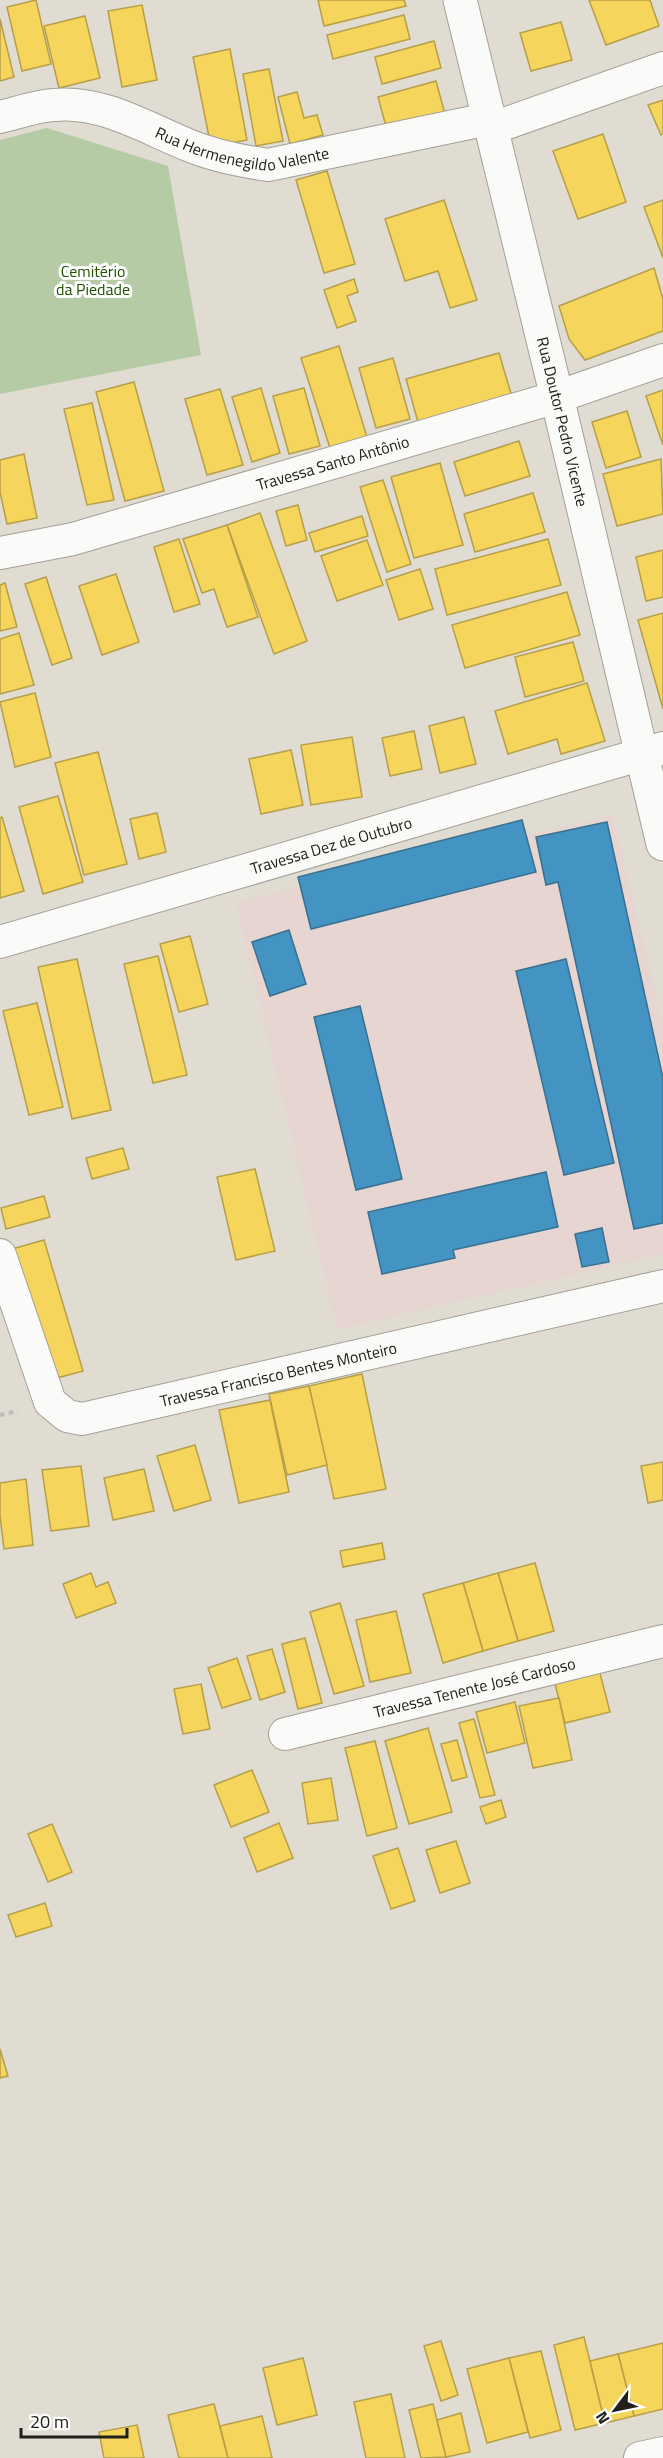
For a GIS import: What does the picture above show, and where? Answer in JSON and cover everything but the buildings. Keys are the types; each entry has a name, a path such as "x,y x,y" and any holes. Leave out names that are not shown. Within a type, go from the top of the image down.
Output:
{"street":[{"name":"Rua Doutor Pedro Vicente","path":"460,0 557,397 653,751 663,844"},
{"name":"Rua Hermenegildo Valente","path":"0,117 54,104 82,106 111,112 191,146 234,161 268,165 489,124 663,68"},
{"name":"Travessa Santo Antônio","path":"0,553 73,538 557,397 663,360"},
{"name":"Travessa Dez de Outubro","path":"0,942 653,751"},
{"name":"Travessa Francisco Bentes Monteiro","path":"0,1255 50,1402 67,1416 82,1419 663,1286"},
{"name":"Travessa Tenente José Cardoso","path":"285,1734 663,1641"},
{"path":"640,2458 663,2453"}],"shaded area":[{"path":"613,815 663,1025 663,1254 337,1329 236,902"}],"green space":[{"name":"Cemitério da Piedade","path":"47,128 168,166 201,355 0,394 0,140"}]}
